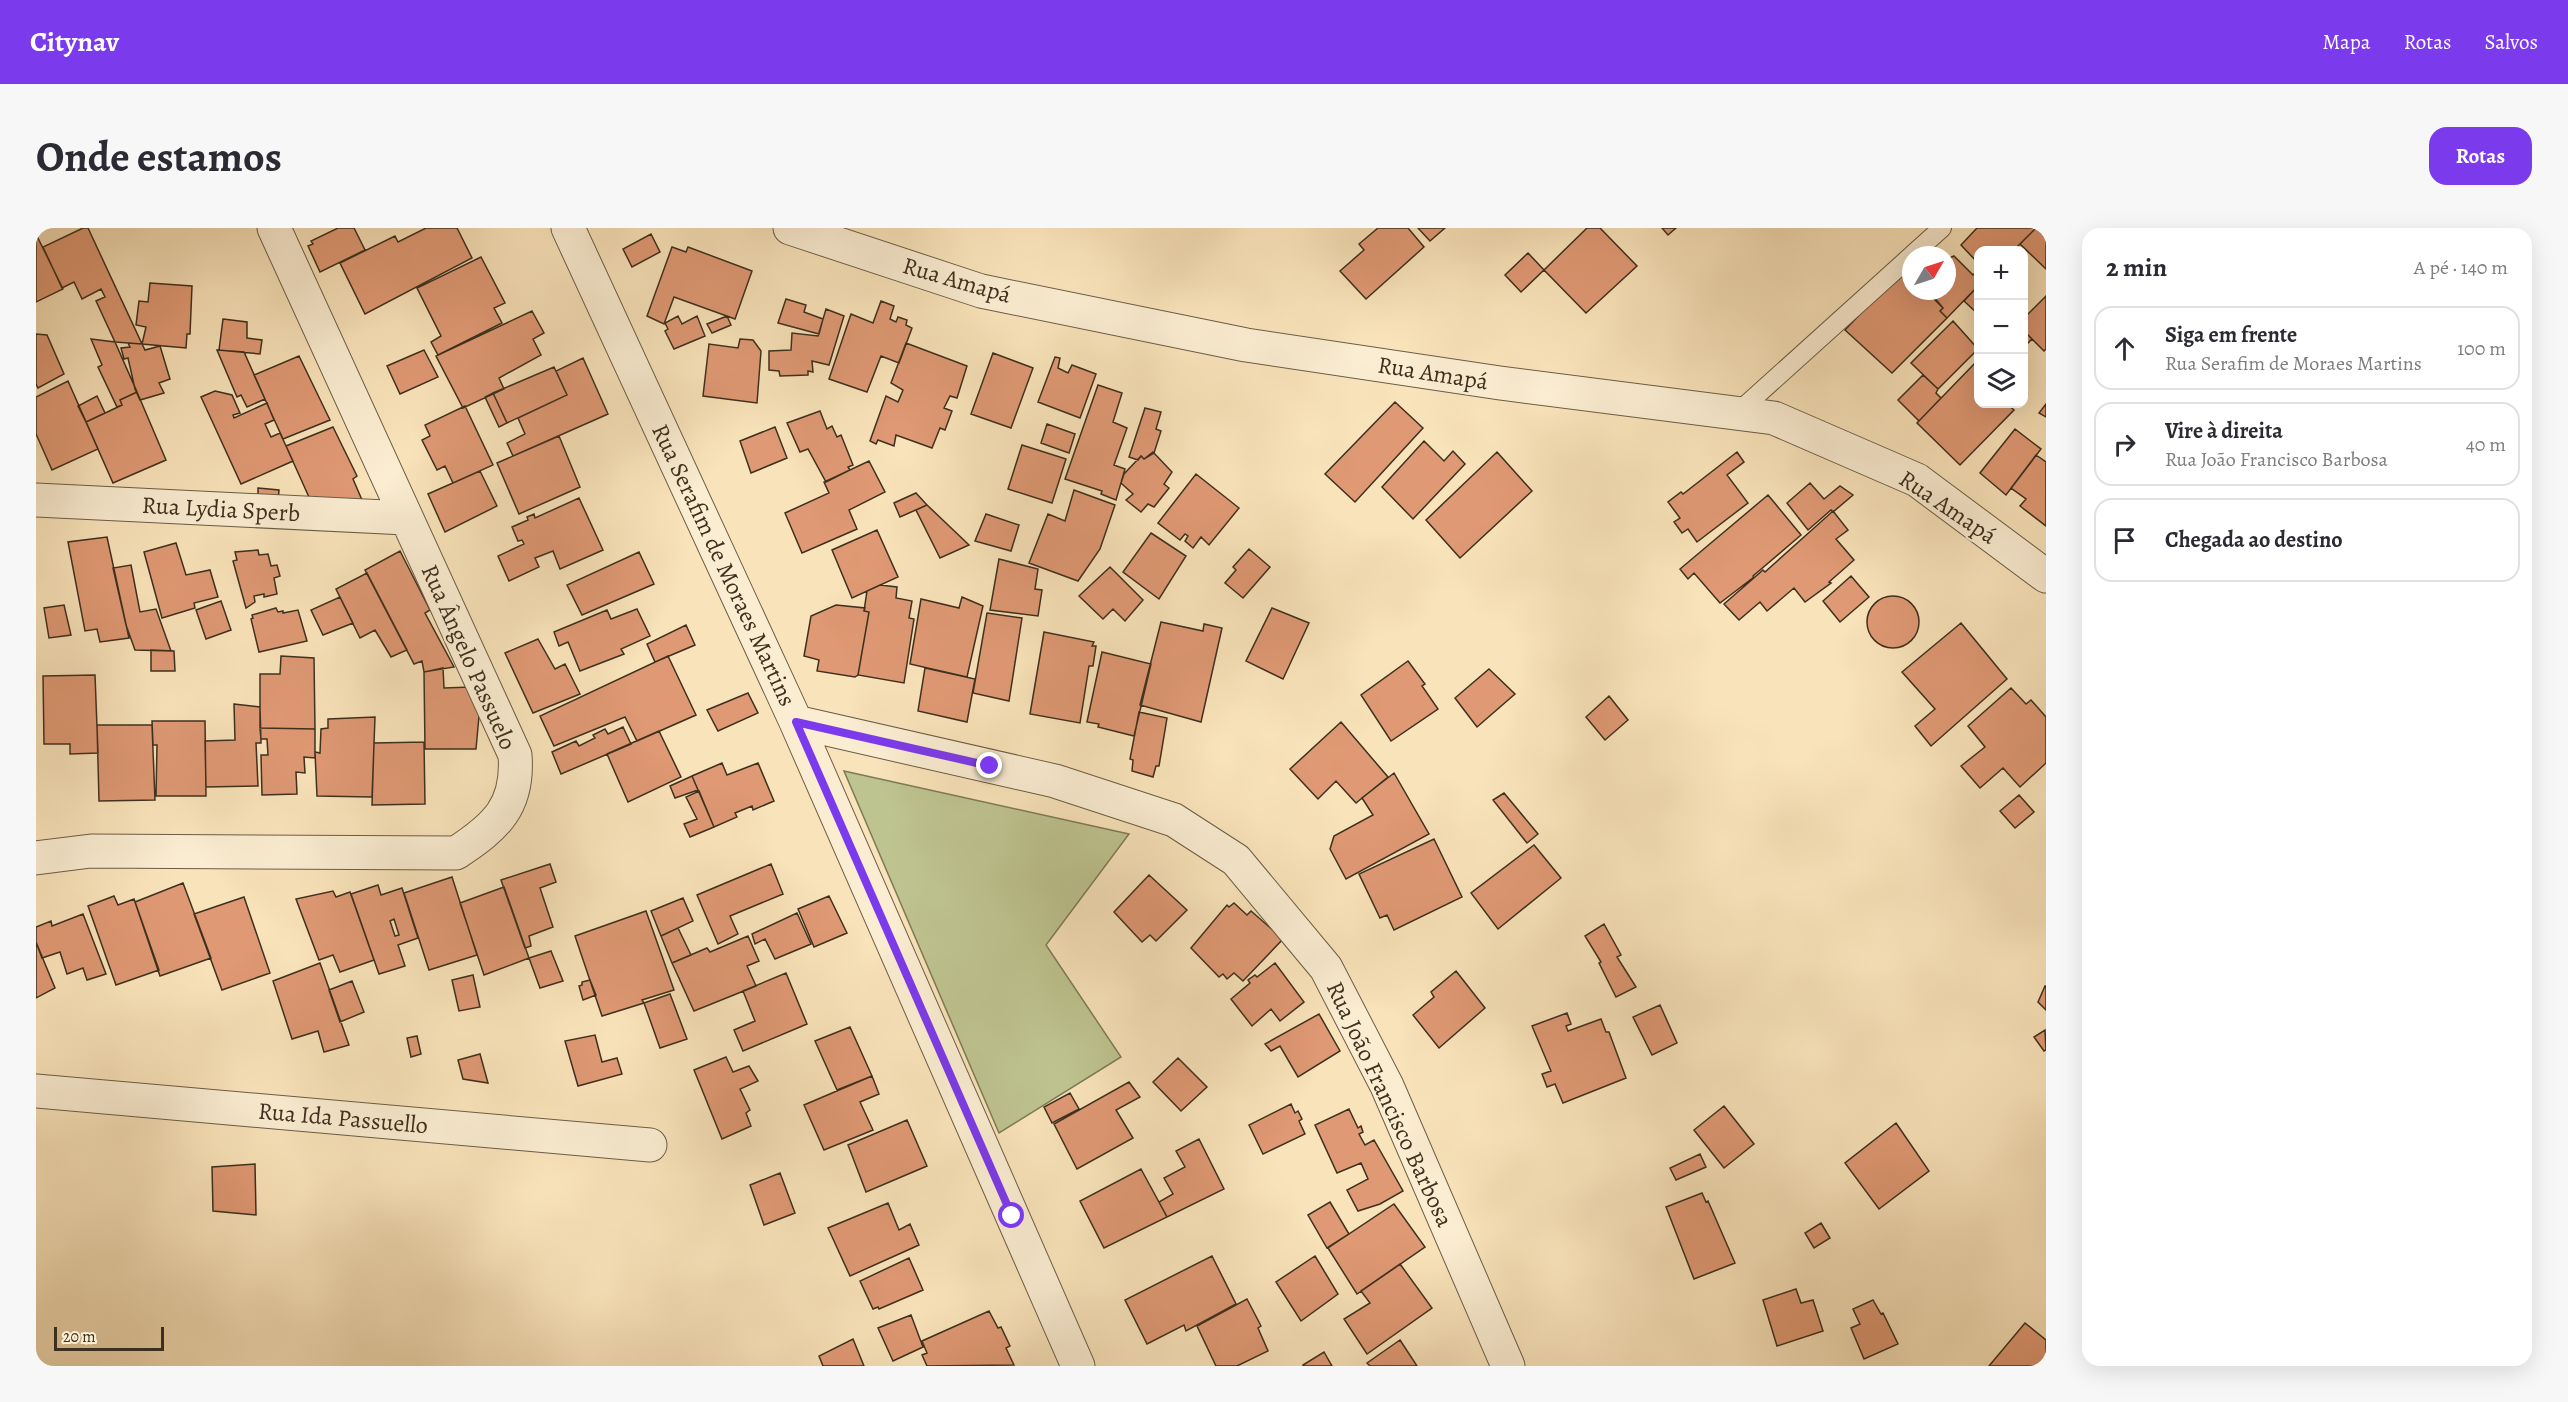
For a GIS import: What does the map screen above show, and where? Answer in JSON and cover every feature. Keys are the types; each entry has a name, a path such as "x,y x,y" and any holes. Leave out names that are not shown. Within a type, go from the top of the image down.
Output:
{"street":[{"name":"Rua Ângelo Passuelo","path":"36,858 91,851 456,854 486,834 505,812 516,770 515,755 274,228"},
{"name":"Rua Serafim de Moraes Martins","path":"568,228 796,722 1078,1366"},
{"name":"Rua Amapá","path":"790,228 981,291 1235,343 1500,383 1774,418 1917,480 2046,576"},
{"name":"Rua Lydia Sperb","path":"36,500 406,518"},
{"name":"Rua João Francisco Barbosa","path":"796,722 1055,781 1174,820 1236,860 1326,968 1387,1086 1508,1366"},
{"name":"Rua Ida Passuello","path":"36,1091 650,1145"}],"lane":[{"path":"1922,246 1942,228"},
{"path":"1737,413 1902,264"}],"green space":[{"path":"844,771 1129,834 1046,945 1121,1057 999,1133"}],"building":[{"path":"83,228 88,228 142,344 115,342 96,301 105,297 101,289 82,299 74,282 62,288 43,247"},
{"path":"338,228 354,228 365,250 320,272 308,246 313,244 311,241"},
{"path":"426,228 457,228 472,258 365,314 340,263 395,236 398,242"},
{"path":"1378,228 1408,228 1424,247 1366,299 1340,271 1364,250 1359,244"},
{"path":"1418,228 1445,228 1430,241"},
{"path":"1587,228 1600,228 1637,266 1586,313 1544,270"},
{"path":"1662,228 1676,228 1668,235"},
{"path":"1977,228 2036,228 2018,246 1974,246 1974,259 1961,245"},
{"path":"2036,228 2046,228 2046,269 2028,252 2028,246 2020,244"},
{"path":"36,234 63,289 36,302"},
{"path":"651,234 660,252 632,267 623,249"},
{"path":"672,247 686,252 688,247 752,271 735,319 674,297 664,324 647,316"},
{"path":"1528,253 1544,270 1521,292 1505,275"},
{"path":"481,257 505,303 494,308 502,323 438,355 431,342 441,336 417,288"},
{"path":"1956,258 1974,274 1974,290 1947,318 1940,311 1943,308 1936,300 1956,300"},
{"path":"1902,270 1902,300 1935,300 1943,308 1940,311 1947,318 1892,373 1845,330"},
{"path":"150,283 192,286 190,334 187,334 186,348 142,344 146,327 136,325 139,301 148,302"},
{"path":"1974,290 1974,310 1964,301"},
{"path":"2046,296 2046,349 2044,351 2028,335 2028,314"},
{"path":"786,299 806,305 804,312 823,319 819,334 778,323"},
{"path":"881,301 894,306 890,319 896,322 898,317 907,320 906,325 912,328 899,363 881,356 867,392 829,379 851,314 873,323"},
{"path":"826,309 844,316 829,365 812,361 813,372 808,371 808,375 780,376 779,371 769,370 769,351 791,350 792,333 818,336"},
{"path":"532,311 544,333 533,339 541,355 499,378 504,389 463,408 436,356"},
{"path":"678,316 682,324 697,316 705,336 674,349 665,331 668,329 665,323"},
{"path":"727,316 731,325 712,333 707,324"},
{"path":"223,319 247,322 247,338 262,340 260,354 219,350"},
{"path":"1953,321 1974,345 1974,353 1938,389 1911,363"},
{"path":"36,334 47,335 64,374 38,388 36,384"},
{"path":"91,339 115,342 137,392 120,400 122,405 117,407 98,367 102,365"},
{"path":"740,339 753,340 761,351 757,403 703,396 709,344 738,348"},
{"path":"128,343 142,344 145,350 160,346 170,379 159,383 164,393 140,400 128,358 124,359 121,348 130,347"},
{"path":"906,343 967,366 957,398 950,396 944,408 952,411 945,430 940,428 932,448 896,435 894,446 878,440 876,444 870,441 886,396 898,402 903,390 891,383"},
{"path":"217,350 244,352 265,399 247,407 241,395 237,397"},
{"path":"424,350 438,377 400,394 387,366"},
{"path":"993,353 1033,368 1011,428 971,414"},
{"path":"299,356 330,420 283,439 254,375"},
{"path":"1055,357 1060,358 1058,368 1068,373 1072,365 1096,374 1080,418 1038,402"},
{"path":"583,358 608,414 513,456 507,443 525,434 518,418 567,395 556,371"},
{"path":"1974,364 1974,408 2012,408 2014,410 1960,465 1917,423"},
{"path":"554,367 567,395 507,423 493,393"},
{"path":"1923,375 1938,389 1936,393 1941,398 1919,421 1898,400"},
{"path":"68,381 98,449 52,470 36,434 36,397"},
{"path":"1098,385 1122,393 1113,422 1127,428 1114,465 1125,469 1116,500 1101,494 1102,491 1065,479"},
{"path":"215,391 232,395 240,413 233,415 234,418 267,403 274,420 265,424 271,437 280,433 293,461 241,484 201,397"},
{"path":"137,392 166,460 113,483 86,422 122,405 120,400"},
{"path":"493,393 507,423 499,427 485,397"},
{"path":"97,396 105,413 86,422 78,406"},
{"path":"1395,402 1423,428 1355,502 1325,474"},
{"path":"2046,404 2046,417 2039,413"},
{"path":"465,406 493,465 453,483 445,466 437,470 422,440 430,436 425,425"},
{"path":"1145,408 1161,412 1156,429 1161,431 1154,453 1144,459 1141,456 1138,460 1129,457"},
{"path":"820,411 827,429 832,426 837,437 841,435 853,465 848,467 850,470 826,482 808,449 800,452 787,423"},
{"path":"1047,424 1075,434 1069,453 1041,443"},
{"path":"333,427 357,476 353,479 365,507 313,506 286,446"},
{"path":"775,427 787,458 751,473 740,441"},
{"path":"2015,429 2041,449 2006,495 1980,473"},
{"path":"559,436 580,487 519,514 497,463"},
{"path":"1424,441 1444,461 1453,451 1465,464 1413,519 1382,487"},
{"path":"1022,445 1066,459 1052,503 1008,489"},
{"path":"1153,452 1172,472 1164,484 1169,488 1154,507 1148,504 1141,512 1126,500 1133,494 1121,483 1124,474 1141,456 1144,459"},
{"path":"1497,452 1532,491 1460,558 1426,520"},
{"path":"1737,452 1744,462 1727,475 1748,503 1697,542 1688,529 1682,533 1674,522 1680,518 1668,502 1681,492 1683,494"},
{"path":"2036,455 2046,462 2046,526 2020,506 2026,499 2011,488"},
{"path":"869,461 885,492 849,510 857,529 802,553 785,513 829,493 824,482"},
{"path":"480,471 497,506 445,532 428,494"},
{"path":"1196,474 1239,508 1209,545 1201,537 1193,548 1185,541 1188,536 1185,534 1180,540 1158,523"},
{"path":"1810,483 1824,499 1840,486 1853,495 1808,530 1787,503"},
{"path":"258,488 279,490 278,502 258,500"},
{"path":"1074,490 1115,505 1100,549 1078,581 1029,563 1048,514 1065,521"},
{"path":"916,493 927,505 900,517 894,503"},
{"path":"1768,495 1801,535 1754,577 1720,603 1694,573 1688,579 1680,569"},
{"path":"579,498 603,550 560,569 553,551 535,558 539,567 509,581 498,556 524,544 522,540 518,541 512,527 528,520 527,517 534,514 535,518"},
{"path":"927,505 969,545 940,558 916,510"},
{"path":"1833,511 1848,530 1836,539 1854,560 1829,582 1831,583 1805,602 1794,588 1767,611 1760,602 1739,620 1724,604 1763,570 1765,572"},
{"path":"986,514 1019,525 1011,551 975,541"},
{"path":"877,530 898,577 852,598 832,550"},
{"path":"1151,533 1186,556 1159,599 1123,572"},
{"path":"107,537 129,638 100,642 97,629 85,631 68,542"},
{"path":"176,543 186,575 210,570 218,597 194,603 195,608 162,618 144,552"},
{"path":"1249,549 1270,567 1243,598 1225,583 1236,570 1233,567"},
{"path":"258,550 259,555 268,554 271,566 277,565 280,576 274,578 277,594 264,597 264,594 254,596 255,602 246,608 233,561 237,560 235,552"},
{"path":"400,551 430,610 425,613 454,667 424,672 422,661 414,664 365,570"},
{"path":"639,552 654,584 582,615 567,585"},
{"path":"999,559 1038,569 1035,589 1042,590 1038,616 990,610"},
{"path":"131,565 140,612 156,609 171,651 135,650 126,625 113,568"},
{"path":"1110,567 1143,600 1125,621 1113,609 1103,619 1079,596"},
{"path":"367,573 407,650 391,657 375,630 360,638 336,589"},
{"path":"1851,576 1869,597 1840,622 1823,601"},
{"path":"880,585 897,587 896,598 912,601 909,618 914,619 904,683 858,675 869,612 864,611 867,591"},
{"path":"1888,596 1898,596 1907,600 1915,608 1919,622 1915,636 1907,644 1898,648 1888,648 1879,644 1871,636 1867,627 1867,617 1871,608 1879,600"},
{"path":"340,597 353,623 323,635 311,610"},
{"path":"962,597 983,606 967,677 910,664 921,599 959,608"},
{"path":"221,601 231,630 206,639 196,610"},
{"path":"64,605 71,635 49,638 44,608"},
{"path":"836,605 865,608 864,611 869,612 858,675 855,677 817,671 819,660 804,656 811,616"},
{"path":"276,608 278,612 283,611 283,613 298,610 307,641 259,652 252,615"},
{"path":"1272,608 1309,623 1283,679 1246,661"},
{"path":"637,609 650,636 621,649 624,654 580,671 568,642 559,646 554,632 607,610 611,619"},
{"path":"987,613 1022,618 1009,701 973,693"},
{"path":"1161,622 1203,631 1204,624 1222,628 1201,722 1140,705"},
{"path":"1961,623 2007,679 1931,746 1915,726 1935,709 1902,672"},
{"path":"686,625 695,645 655,662 647,644"},
{"path":"1044,632 1094,642 1092,646 1096,646 1093,666 1089,666 1080,723 1030,714"},
{"path":"538,639 555,669 565,664 580,694 533,713 505,653"},
{"path":"151,650 174,651 175,671 151,671"},
{"path":"1102,652 1151,664 1134,736 1087,722"},
{"path":"281,656 314,658 315,729 260,728 260,674 280,674"},
{"path":"668,656 696,715 637,741 625,717 554,746 540,716"},
{"path":"1408,661 1425,684 1422,686 1438,709 1391,741 1361,695"},
{"path":"443,668 444,688 471,687 480,705 476,749 425,749 424,672"},
{"path":"925,668 975,679 967,722 918,711"},
{"path":"1489,669 1515,694 1477,727 1455,698"},
{"path":"95,675 98,753 70,754 70,744 44,744 43,676"},
{"path":"2011,688 2026,704 2031,700 2046,717 2046,763 2020,787 2003,768 1980,788 1961,766 1985,747 1968,726"},
{"path":"748,693 758,713 718,731 707,710"},
{"path":"1609,696 1628,720 1605,740 1586,717"},
{"path":"234,704 260,707 261,743 256,743 258,786 206,787 205,741 235,740"},
{"path":"1139,712 1167,718 1159,766 1156,766 1153,777 1132,771 1133,760 1130,759"},
{"path":"375,717 372,797 317,796 315,752 320,753 321,729 328,728 328,719"},
{"path":"152,721 205,721 206,796 156,796 157,745 153,745"},
{"path":"1341,722 1388,777 1356,803 1336,781 1318,799 1290,769"},
{"path":"97,725 152,725 155,800 99,801"},
{"path":"623,727 631,744 561,774 552,752 576,741 579,746 595,738 593,735 605,729 608,734"},
{"path":"260,728 315,729 315,758 304,757 305,773 296,772 297,794 262,795 261,755 268,755 267,739 261,739"},
{"path":"659,731 681,777 628,802 607,754"},
{"path":"424,742 425,804 372,805 374,743"},
{"path":"722,763 727,775 758,763 774,801 753,810 752,806 735,813 737,817 714,827 692,776"},
{"path":"1394,773 1429,834 1346,879 1330,849 1334,836 1373,815 1362,798"},
{"path":"692,776 698,790 675,798 670,786"},
{"path":"699,791 714,827 690,837 684,824 697,819 686,797"},
{"path":"1504,793 1538,834 1527,843 1493,800"},
{"path":"2019,795 2034,812 2015,828 2000,811"},
{"path":"1434,839 1462,897 1394,930 1387,915 1380,918 1359,874"},
{"path":"1534,845 1561,878 1498,929 1471,893"},
{"path":"550,864 556,882 540,888 553,927 529,936 531,946 525,948 501,880"},
{"path":"771,864 783,894 730,916 738,934 718,944 697,895"},
{"path":"1149,875 1187,910 1156,941 1150,935 1142,942 1114,912"},
{"path":"452,877 477,955 429,970 404,893"},
{"path":"183,883 211,958 160,976 135,902"},
{"path":"378,885 381,895 402,888 418,938 398,945 405,966 379,974 351,894","holes":["394,919 399,935 395,936 390,921"]},
{"path":"504,887 529,958 484,975 460,903"},
{"path":"333,891 336,897 350,892 374,960 340,972 333,955 319,960 296,899"},
{"path":"114,896 118,905 134,899 159,970 116,985 88,906"},
{"path":"829,896 847,933 814,947 798,909"},
{"path":"244,897 270,973 222,990 194,914"},
{"path":"683,898 693,921 661,936 651,911"},
{"path":"1234,903 1247,915 1251,911 1283,939 1243,981 1234,973 1227,979 1223,974 1219,977 1191,948 1227,905 1229,907"},
{"path":"646,911 674,990 642,1000 644,1003 602,1016 575,936"},
{"path":"797,913 811,944 775,959 765,939 755,944 752,934"},
{"path":"83,914 106,974 87,980 83,968 67,974 60,952 42,958 36,942 36,927 51,921 52,926"},
{"path":"1604,924 1621,955 1617,957 1636,987 1616,997 1599,963 1601,962 1585,936"},
{"path":"678,928 691,955 672,963 661,936"},
{"path":"748,936 759,961 747,966 756,986 694,1011 672,963 707,948 710,952"},
{"path":"36,942 55,988 36,998"},
{"path":"551,951 563,981 540,988 529,958"},
{"path":"320,963 349,1045 324,1052 318,1031 292,1039 273,981"},
{"path":"1275,963 1304,1002 1280,1021 1271,1009 1252,1026 1231,999 1250,983 1248,980 1255,975 1257,977"},
{"path":"1456,971 1485,1008 1439,1048 1413,1015 1434,997 1431,992"},
{"path":"786,973 807,1024 743,1051 734,1030 755,1021 743,991"},
{"path":"473,975 480,1007 459,1011 452,980"},
{"path":"590,980 596,995 583,1000 579,986 582,982"},
{"path":"352,981 364,1012 340,1022 329,990"},
{"path":"2046,986 2046,1010 2038,1002"},
{"path":"670,994 687,1039 660,1048 644,1003"},
{"path":"1660,1005 1677,1043 1652,1055 1633,1017"},
{"path":"1567,1013 1571,1024 1566,1026 1568,1031 1601,1019 1606,1032 1609,1032 1626,1078 1563,1103 1555,1084 1547,1087 1542,1074 1551,1071 1532,1026"},
{"path":"1319,1014 1340,1051 1298,1077 1280,1046 1271,1051 1265,1044"},
{"path":"850,1027 872,1076 837,1090 815,1041"},
{"path":"2045,1030 2046,1050 2044,1051 2034,1037"},
{"path":"595,1035 602,1062 617,1058 622,1074 578,1086 565,1041"},
{"path":"417,1036 421,1054 411,1057 407,1038"},
{"path":"480,1054 488,1083 463,1079 458,1060"},
{"path":"726,1057 733,1072 749,1066 758,1081 740,1089 750,1110 746,1113 751,1126 722,1139 694,1070"},
{"path":"1178,1058 1207,1087 1181,1111 1153,1082"},
{"path":"872,1076 879,1094 860,1102 873,1130 824,1150 804,1105"},
{"path":"1129,1082 1140,1097 1116,1110 1133,1138 1077,1169 1054,1124"},
{"path":"1070,1093 1079,1109 1052,1123 1044,1107"},
{"path":"1291,1104 1295,1113 1298,1111 1302,1119 1299,1121 1305,1134 1263,1154 1249,1125"},
{"path":"1724,1106 1754,1144 1724,1168 1694,1130"},
{"path":"1349,1109 1358,1128 1361,1126 1363,1132 1359,1134 1365,1145 1374,1140 1403,1191 1380,1204 1358,1211 1347,1190 1368,1179 1361,1163 1337,1173 1315,1125"},
{"path":"907,1120 927,1166 866,1192 848,1145"},
{"path":"1896,1123 1929,1171 1879,1209 1845,1163"},
{"path":"1199,1139 1224,1189 1167,1217 1159,1202 1173,1194 1164,1178 1185,1167 1176,1151"},
{"path":"1700,1154 1706,1167 1676,1180 1670,1168"},
{"path":"255,1164 256,1215 213,1211 212,1167"},
{"path":"1141,1169 1167,1217 1104,1248 1080,1201"},
{"path":"780,1173 795,1213 764,1225 750,1185"},
{"path":"1702,1193 1706,1202 1708,1201 1735,1263 1694,1279 1666,1207"},
{"path":"1330,1202 1349,1234 1327,1248 1308,1215"},
{"path":"888,1203 899,1230 910,1224 919,1245 850,1276 828,1228"},
{"path":"1394,1204 1425,1247 1357,1294 1328,1248"},
{"path":"1821,1223 1830,1238 1814,1248 1805,1233"},
{"path":"1212,1256 1236,1304 1186,1331 1184,1325 1147,1344 1125,1300"},
{"path":"1315,1256 1338,1294 1301,1321 1276,1282"},
{"path":"909,1258 923,1290 879,1309 878,1307 873,1309 860,1281"},
{"path":"1400,1264 1432,1308 1367,1354 1344,1319 1370,1303 1361,1291"},
{"path":"1796,1289 1801,1303 1813,1300 1823,1331 1777,1346 1763,1300"},
{"path":"1247,1299 1261,1326 1258,1328 1268,1351 1237,1366 1216,1366 1197,1326"},
{"path":"1873,1300 1881,1314 1883,1313 1898,1344 1864,1359 1851,1328 1860,1324 1853,1309"},
{"path":"989,1311 998,1328 1001,1327 1010,1346 1006,1348 1014,1365 927,1366 922,1355 927,1353 922,1341"},
{"path":"911,1315 923,1347 893,1361 878,1328"},
{"path":"2025,1323 2046,1340 2046,1366 1989,1366"},
{"path":"853,1339 864,1366 823,1366 819,1356"},
{"path":"1400,1340 1417,1366 1370,1366 1367,1363"},
{"path":"1324,1352 1332,1366 1303,1366 1303,1365"}],"route":[{"path":"990,766 796,722 1012,1216"}]}
